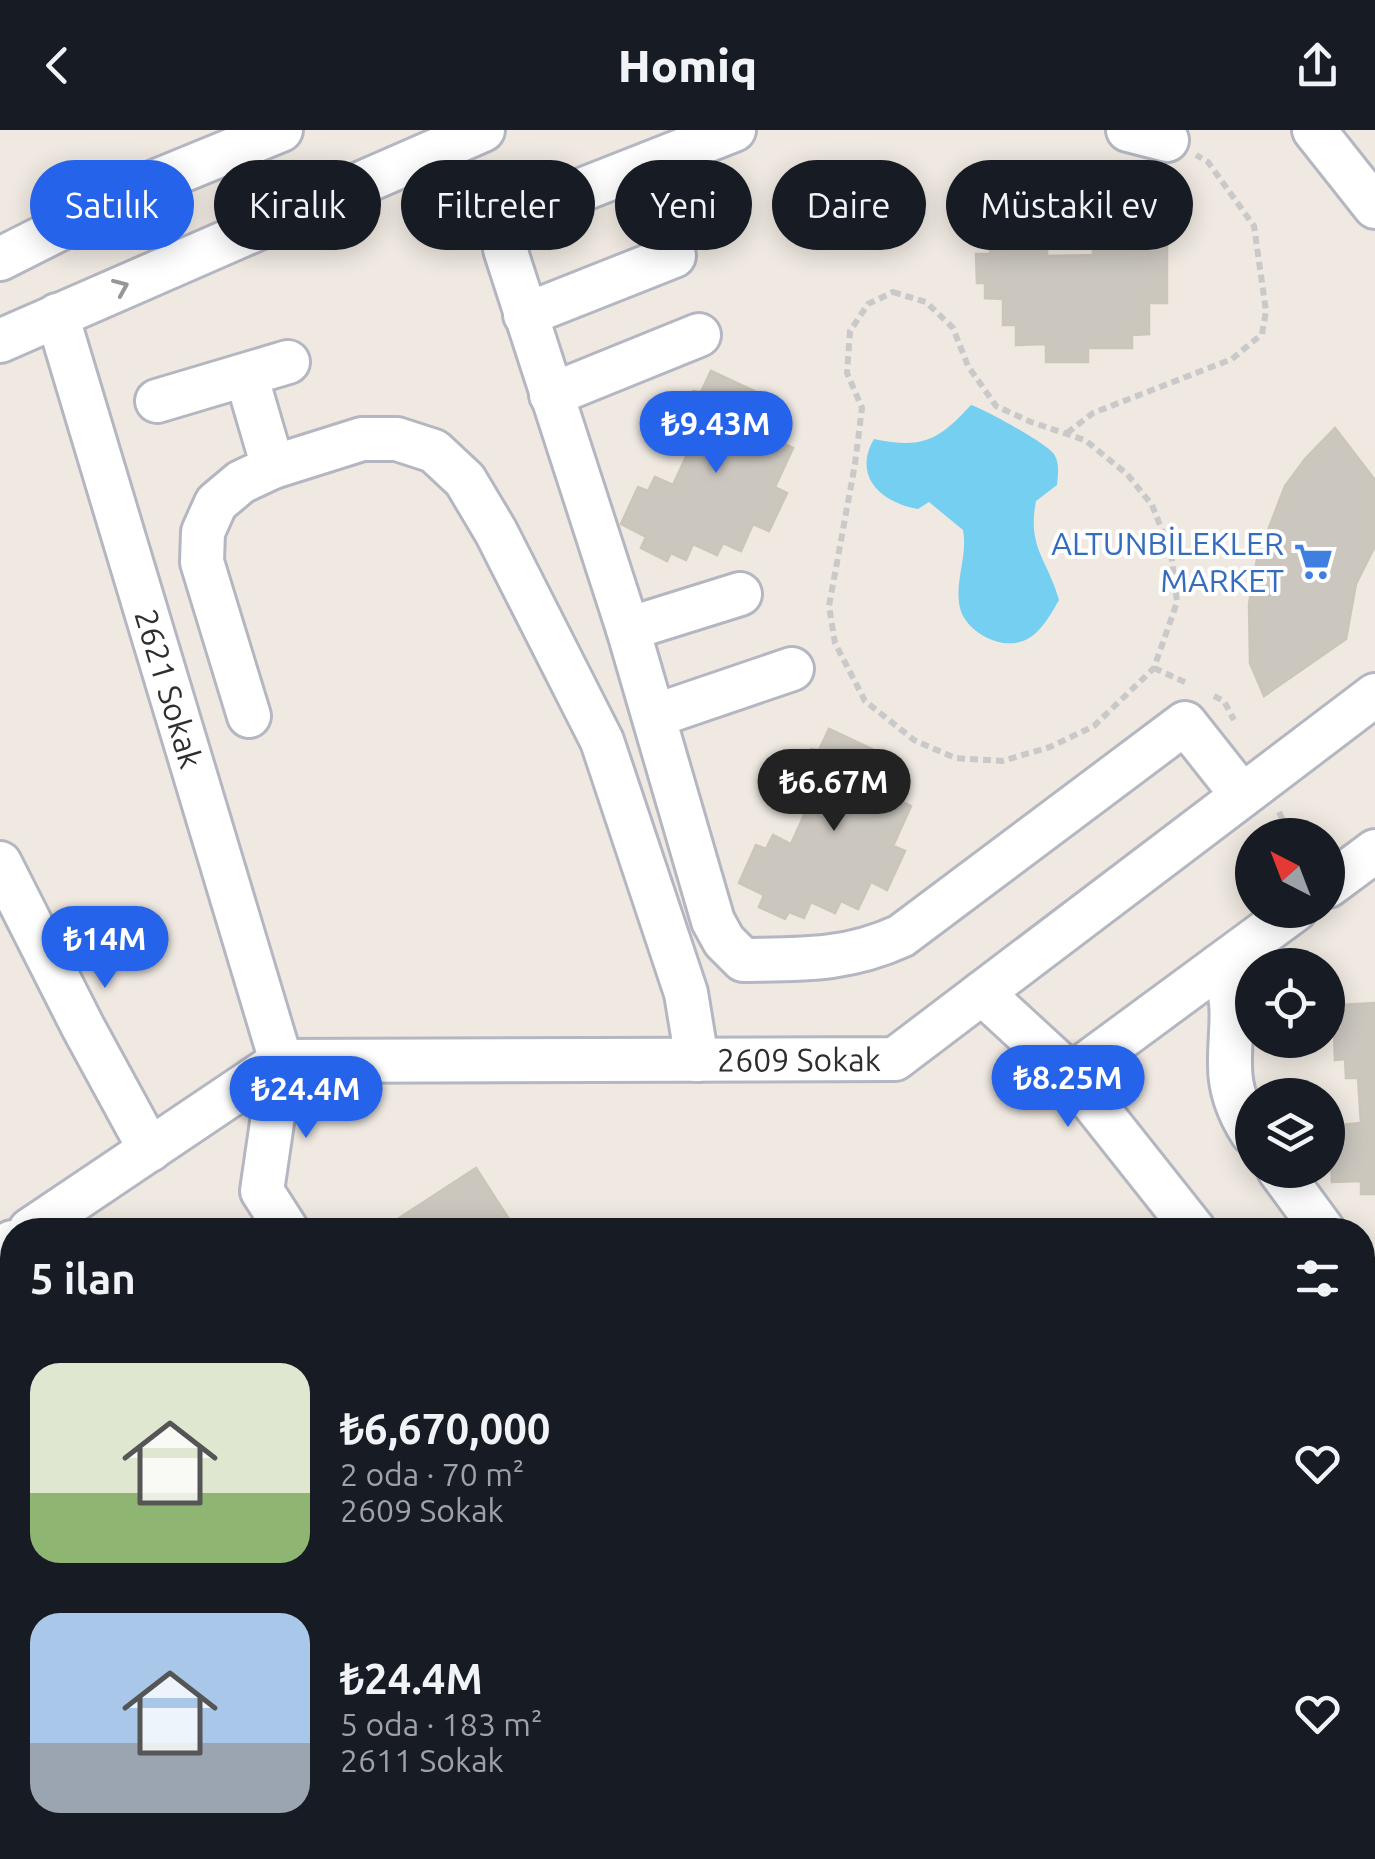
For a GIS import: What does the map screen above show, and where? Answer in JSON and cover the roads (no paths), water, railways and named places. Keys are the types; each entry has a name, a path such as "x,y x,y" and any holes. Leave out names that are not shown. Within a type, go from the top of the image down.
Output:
{"street":[{"path":"0,259 147,185 281,130"},
{"path":"0,341 483,130"},
{"path":"734,130 530,212 519,222 505,249 628,629 713,921 724,940 743,960 833,958 901,936 1185,723 1242,795"},
{"path":"1314,130 1375,207"},
{"path":"525,315 674,256"},
{"name":"2621 Sokak","path":"57,315 281,1062"},
{"path":"551,395 699,335"},
{"path":"157,401 288,362"},
{"path":"246,374 273,468"},
{"path":"249,716 202,562 208,517 216,503 240,482 345,443 380,437 414,442 434,451 465,480 496,532 602,741 686,994 697,1060"},
{"path":"628,629 740,594"},
{"path":"654,716 792,669"},
{"name":"2609 Sokak","path":"281,1062 895,1059 1375,694"},
{"path":"1345,873 1375,851"},
{"path":"0,863 82,1027 150,1150"},
{"path":"1071,1075 1271,928"},
{"path":"1219,966 1232,992 1234,1007 1230,1066 1235,1097"},
{"path":"982,993 1071,1075 1184,1218"},
{"path":"48,1218 281,1062"},
{"path":"279,1218 262,1191 281,1062"},
{"path":"1293,1188 1315,1218"}],"water":[{"path":"971,405 1040,442 1054,454 1058,465 1057,485 1036,501 1034,530 1059,600 1035,634 1014,643 985,637 963,617 959,598 963,530 929,502 918,509 882,494 874,486 867,465 874,439 905,443 928,439 949,427"}],"place":[{"name":"ALTUNBİLEKLER MARKET","path":"1314,561"}]}
